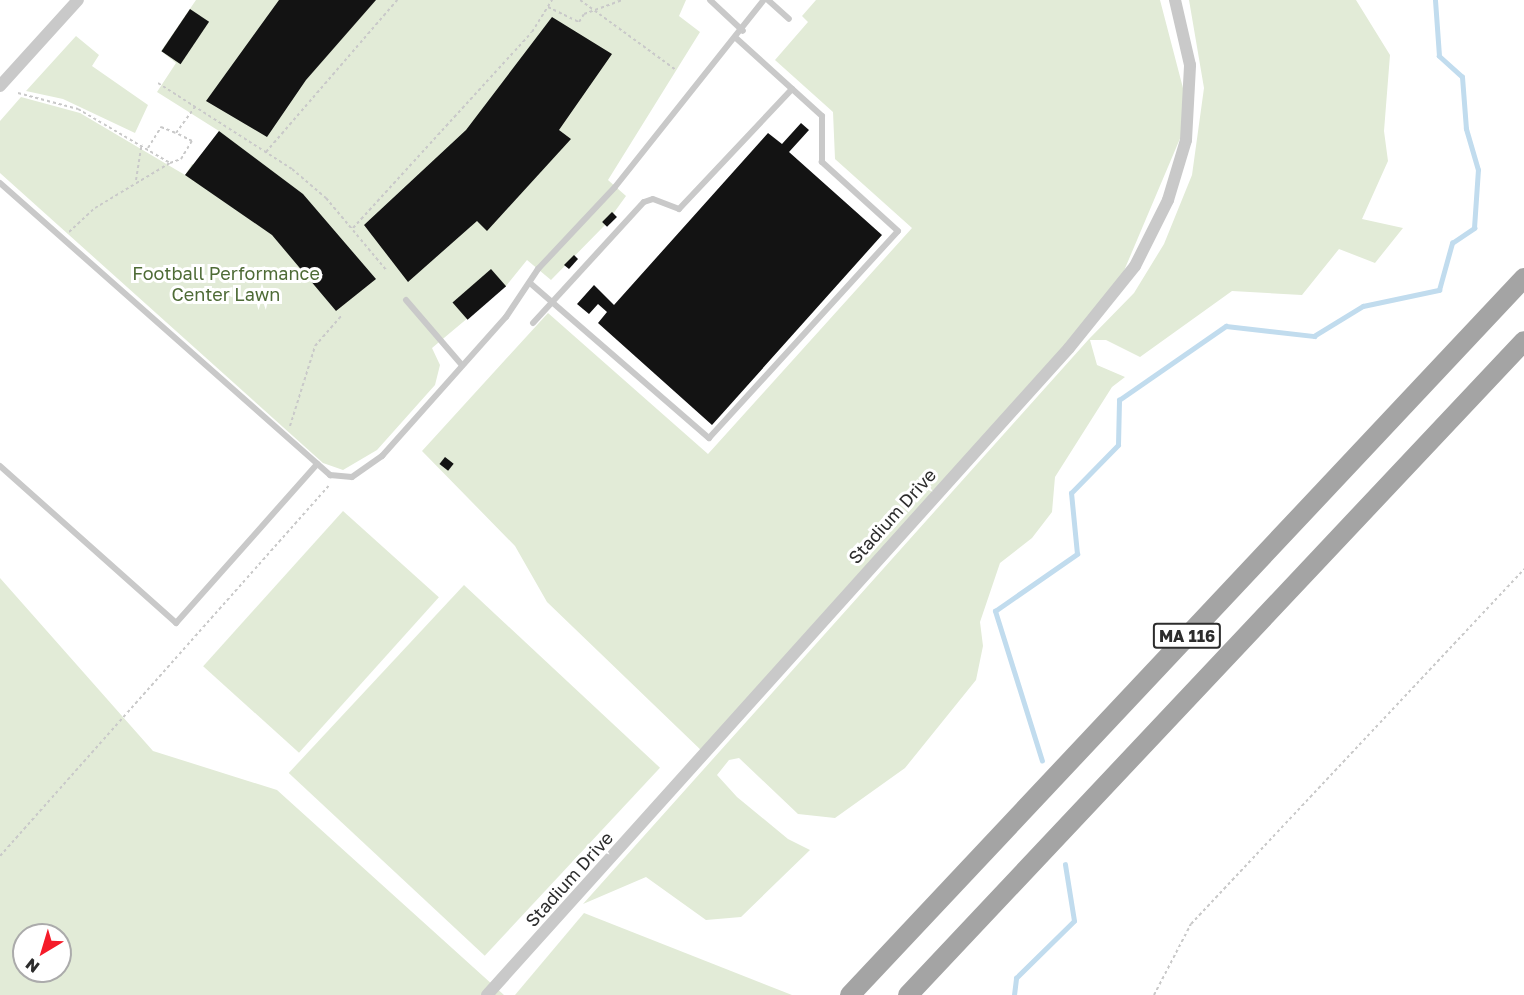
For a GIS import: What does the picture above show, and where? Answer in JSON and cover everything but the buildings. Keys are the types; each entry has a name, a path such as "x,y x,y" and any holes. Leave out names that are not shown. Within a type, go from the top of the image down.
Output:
{"main road":[{"name":"MA 116","path":"850,995 1524,278"},
{"name":"MA 116","path":"908,995 1524,341"}],"street":[{"path":"0,86 78,0"},
{"name":"Stadium Drive","path":"487,995 1069,348 1135,266 1168,200 1186,140 1190,65 1175,0"}],"lane":[{"path":"710,0 743,31"},
{"path":"0,183 335,478 370,468 462,365 737,39 766,0 789,19"},
{"path":"530,283 709,438 897,231 822,162 822,116 737,39"},
{"path":"533,323 644,202 653,199 679,209 792,89"},
{"path":"406,300 462,365"},
{"path":"0,466 176,623 317,464"}],"path":[{"path":"266,152 397,0"},
{"path":"353,228 532,32 552,0"},
{"path":"580,0 592,11 676,70"},
{"path":"548,7 579,22 592,11 622,0"},
{"path":"158,83 266,152 327,198 387,271"},
{"path":"18,93 78,109 142,144 170,163"},
{"path":"176,133 195,107"},
{"path":"62,239 95,207 170,163 181,159 192,141 161,127 148,148"},
{"path":"136,182 142,144"},
{"path":"285,436 319,338 341,316"},
{"path":"0,856 335,478"},
{"path":"1154,995 1191,924 1524,568"}],"green space":[{"name":"Football Performance Center Lawn","path":"196,0 686,0 679,16 700,32 608,180 626,196 605,225 551,280 527,260 506,286 432,348 440,365 435,385 377,450 343,470 323,463 0,173 0,121 21,97 80,113 185,175 192,164 196,166 219,131 157,92 176,63 161,51"},
{"path":"816,0 1160,0 1190,115 1115,292 705,754 547,602 515,546 422,451 548,313 708,454 912,228 835,159 833,112 775,60 808,22 802,16"},
{"path":"1189,0 1356,0 1390,55 1384,131 1388,161 1362,219 1403,228 1375,263 1339,249 1302,295 1232,291 1140,357 1106,340 1090,340 1097,365 1125,377 1112,387 1055,477 1052,512 1032,538 1000,563 980,622 983,646 976,680 905,768 835,818 798,814 739,758 729,760 717,775 737,797 788,839 810,850 741,917 706,920 646,877 583,904 1089,339 1134,293 1164,244 1192,175 1204,88"},
{"path":"76,36 99,55 92,66 148,105 135,133 63,99 26,91"},
{"path":"343,511 439,597 299,753 203,666"},
{"path":"0,578 153,751 277,790 504,995 0,995"},
{"path":"464,585 660,768 485,956 289,773"},
{"path":"584,913 792,995 515,995"}],"waterway":[{"path":"1042,761 995,611 1077,554 1071,493 1118,445 1119,400 1226,326 1314,336 1363,306 1439,290 1452,243 1474,228 1478,170 1466,129 1462,77 1439,56 1435,0"},
{"path":"1014,995 1016,978 1074,921 1065,865"}]}
